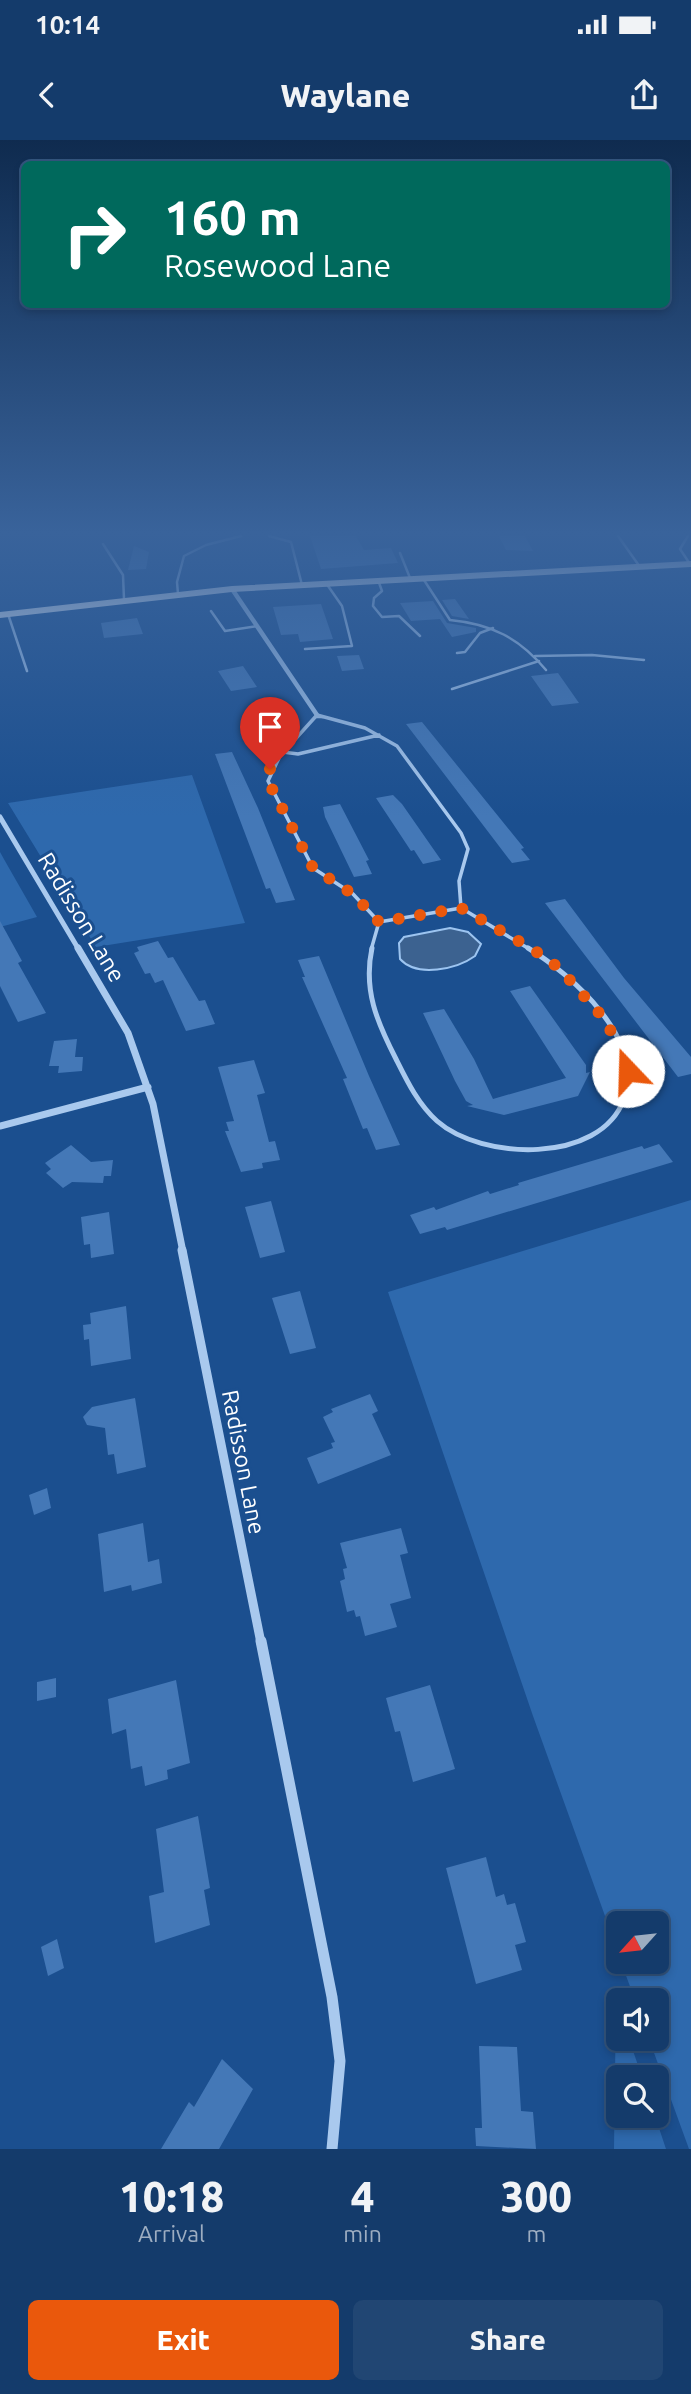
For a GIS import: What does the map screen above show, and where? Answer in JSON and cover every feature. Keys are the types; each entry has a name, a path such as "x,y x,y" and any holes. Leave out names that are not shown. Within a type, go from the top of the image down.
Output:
{"street":[{"path":"260,630 317,715"},
{"name":"Radisson Lane","path":"0,817 128,1033 148,1087 332,1997 340,2061 332,2149"},
{"path":"0,1126 148,1087"}],"lane":[{"path":"10,630 27,671"},
{"path":"304,649 352,646 348,630"},
{"path":"414,630 420,636"},
{"path":"457,653 465,652 480,633 488,630"},
{"path":"499,630 527,646 546,670"},
{"path":"535,656 592,655 644,660"},
{"path":"452,690 539,661"},
{"path":"379,922 363,903 320,874 307,859 268,781 270,769 317,715 380,735 397,746 461,833 468,849 459,881 461,908"},
{"path":"283,752 298,754 380,735"},
{"path":"461,908 553,963 580,989 611,1030 625,1060 629,1082 625,1102 619,1113 598,1131 546,1148 510,1150 465,1139 427,1112 415,1096 389,1046 366,992 369,956 379,922 461,908"}],"shaded area":[{"path":"192,775 245,923 96,947 8,803"},
{"path":"0,852 37,917 0,927"},
{"path":"450,928 468,932 481,944 475,956 458,965 437,970 416,968 400,959 399,943 404,937"},
{"path":"691,1200 691,2149 669,2094 669,2065 658,2065 653,2051 669,2051 669,1988 631,1988 625,1974 669,1974 669,1911 606,1911 606,1919 533,1716 388,1292"},
{"path":"615,2051 633,2051 638,2065 615,2065"},
{"path":"614,2128 659,2128 666,2149 614,2149"}],"building":[{"path":"102,630 141,630 143,634 104,638"},
{"path":"280,630 330,630 333,639 300,642 298,634 281,635"},
{"path":"447,630 476,630 476,632 452,637"},
{"path":"359,655 364,669 342,671 337,656"},
{"path":"243,666 257,687 231,691 218,671"},
{"path":"558,673 579,703 552,706 531,676"},
{"path":"422,722 524,848 521,849 530,860 512,863 406,724"},
{"path":"232,752 295,900 276,903 270,888 266,889 215,754"},
{"path":"393,795 441,860 423,864 414,850 411,851 376,798"},
{"path":"340,804 369,860 366,861 372,874 354,877 325,817 323,807"},
{"path":"565,899 624,978 691,1057 691,1074 678,1077 545,903"},
{"path":"0,921 22,961 18,963 46,1013 18,1022 0,986"},
{"path":"158,941 168,958 173,957 199,1001 205,1000 215,1024 186,1031 163,980 155,983 150,973 145,974 134,953 139,951 137,947"},
{"path":"319,956 400,1145 376,1150 367,1128 363,1129 343,1079 347,1078 302,977 305,977 298,960"},
{"path":"530,986 586,1065 586,1073 590,1072 578,1096 504,1115 467,1106 473,1105 466,1101 455,1081 423,1013 444,1009 474,1059 493,1099 566,1078 510,991"},
{"path":"77,1039 75,1057 83,1057 82,1071 58,1073 59,1066 49,1066 54,1041"},
{"path":"254,1060 265,1093 257,1095 269,1142 275,1141 280,1160 262,1163 263,1168 241,1172 225,1131 229,1131 226,1122 234,1121 218,1067"},
{"path":"659,1144 673,1162 447,1230 445,1227 420,1234 410,1215 434,1207 436,1210 488,1191 490,1194 642,1146 644,1149"},
{"path":"71,1145 91,1162 113,1160 111,1176 104,1176 103,1183 72,1182 63,1188 46,1173 51,1169 45,1163"},
{"path":"271,1201 285,1252 260,1258 245,1207"},
{"path":"109,1212 114,1254 91,1258 90,1244 84,1245 81,1217"},
{"path":"300,1291 316,1348 290,1354 272,1298"},
{"path":"126,1306 131,1359 91,1366 89,1339 84,1340 83,1325 91,1324 90,1313"},
{"path":"370,1394 378,1411 372,1414 391,1455 318,1484 307,1458 333,1448 331,1443 335,1442 323,1417 333,1412 331,1409"},
{"path":"135,1398 146,1467 117,1474 114,1454 108,1455 105,1428 87,1425 83,1417 92,1407"},
{"path":"47,1488 51,1508 34,1515 29,1495"},
{"path":"143,1523 148,1562 159,1559 162,1583 132,1591 131,1585 104,1592 98,1534"},
{"path":"401,1528 408,1553 400,1555 411,1598 390,1604 397,1627 365,1636 360,1616 356,1617 354,1610 347,1612 340,1581 345,1579 343,1569 347,1568 340,1543"},
{"path":"56,1678 56,1697 37,1701 37,1682"},
{"path":"176,1680 190,1763 167,1770 168,1779 145,1786 142,1766 131,1769 126,1729 112,1734 108,1699"},
{"path":"430,1685 455,1769 413,1782 400,1731 395,1732 386,1698"},
{"path":"198,1816 210,1888 204,1890 210,1925 155,1943 149,1896 164,1892 156,1829"},
{"path":"486,1857 496,1897 504,1894 507,1905 515,1903 526,1942 515,1945 522,1970 476,1984 446,1868"},
{"path":"57,1939 64,1968 48,1976 41,1947"},
{"path":"479,2046 517,2047 521,2111 533,2112 536,2149 476,2146 475,2128 482,2128"},
{"path":"222,2059 253,2089 219,2149 161,2149 189,2102 194,2107"}],"route":[{"path":"270,769 268,781 307,859 320,874 353,894 379,922 461,908 547,958 580,989 601,1015 622,1049 628,1071"}]}
